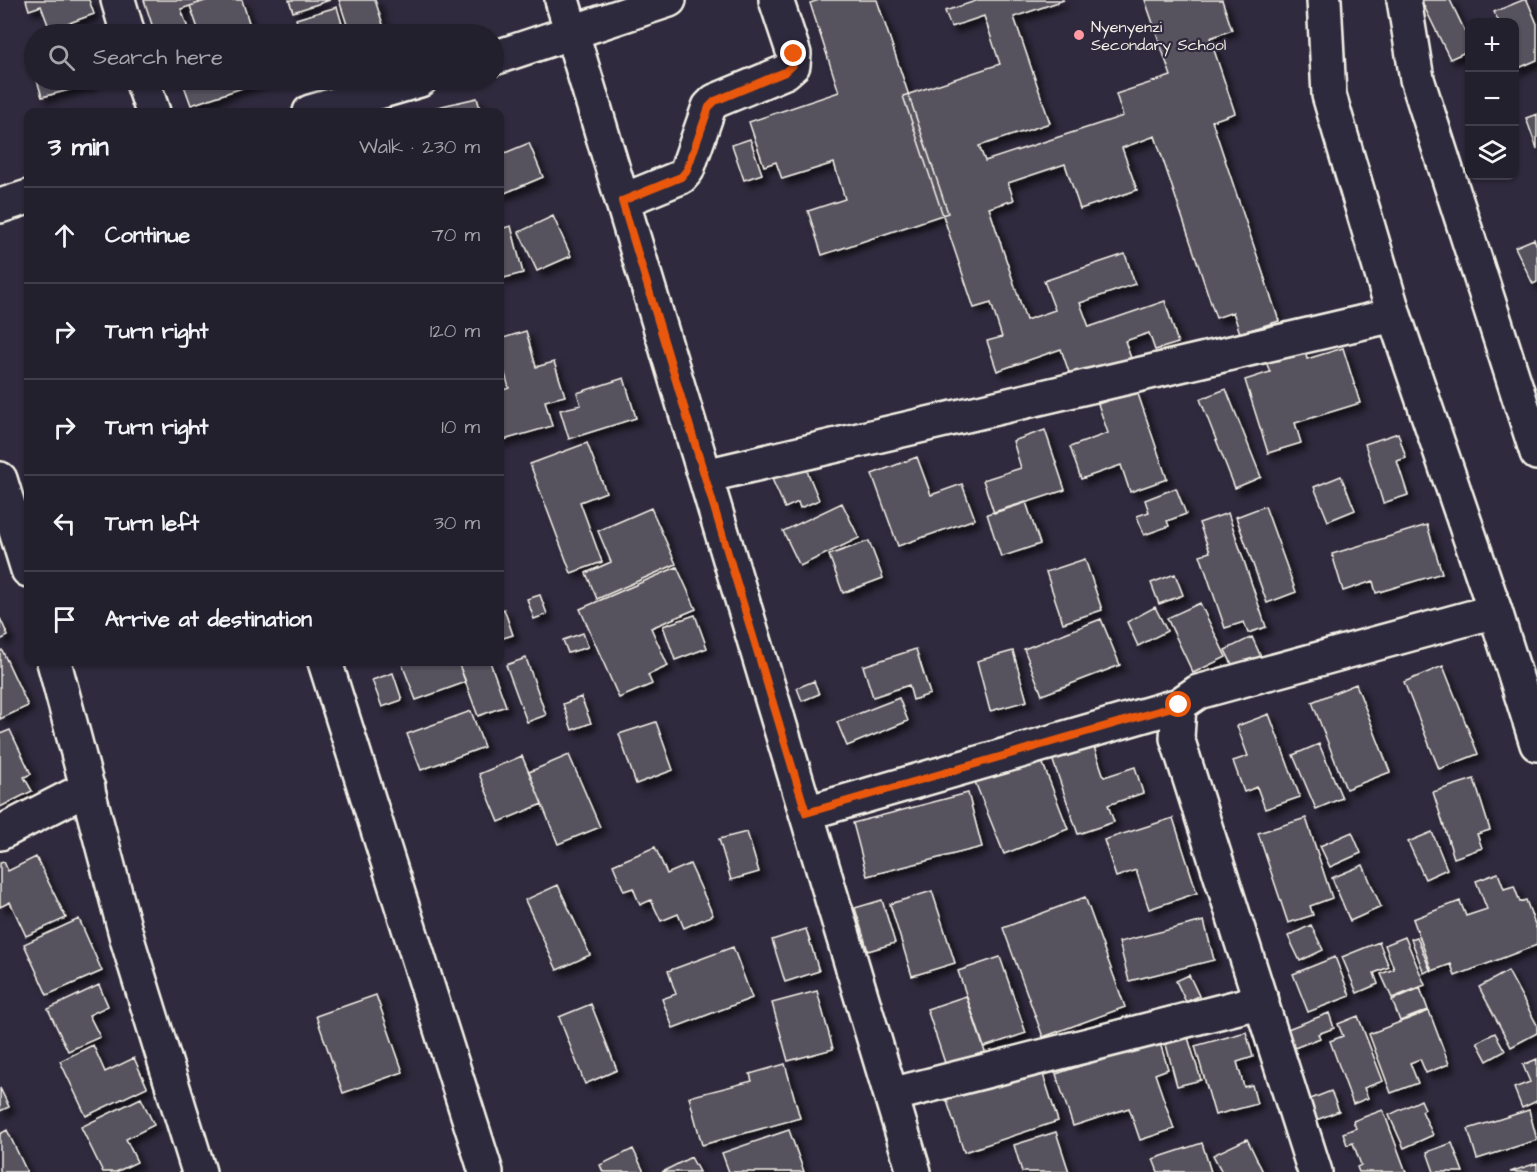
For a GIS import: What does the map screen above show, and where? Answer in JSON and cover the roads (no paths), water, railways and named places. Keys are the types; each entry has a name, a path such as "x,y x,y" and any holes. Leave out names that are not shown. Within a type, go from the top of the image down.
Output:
{"street":[{"path":"118,0 125,24"},
{"path":"562,0 914,1172"},
{"path":"504,54 572,34 669,0"},
{"path":"622,201 681,177 687,170 709,107 715,101 785,72 793,65 794,54 776,0"},
{"path":"1324,0 1329,95 1394,315 1495,611 1537,744"},
{"path":"1404,0 1417,79 1537,453"},
{"path":"145,90 152,108"},
{"path":"324,108 386,90"},
{"path":"0,206 24,198"},
{"path":"705,476 1394,315"},
{"path":"0,479 24,557"},
{"path":"806,813 1179,705 1198,692 1495,611"},
{"path":"55,666 128,942 199,1172"},
{"path":"327,666 486,1172"},
{"path":"1179,705 1177,738 1315,1172"},
{"path":"0,832 88,788"},
{"path":"891,1095 1262,1001"}],"place":[{"name":"Nyenyenzi Secondary School","path":"1079,35"}]}
